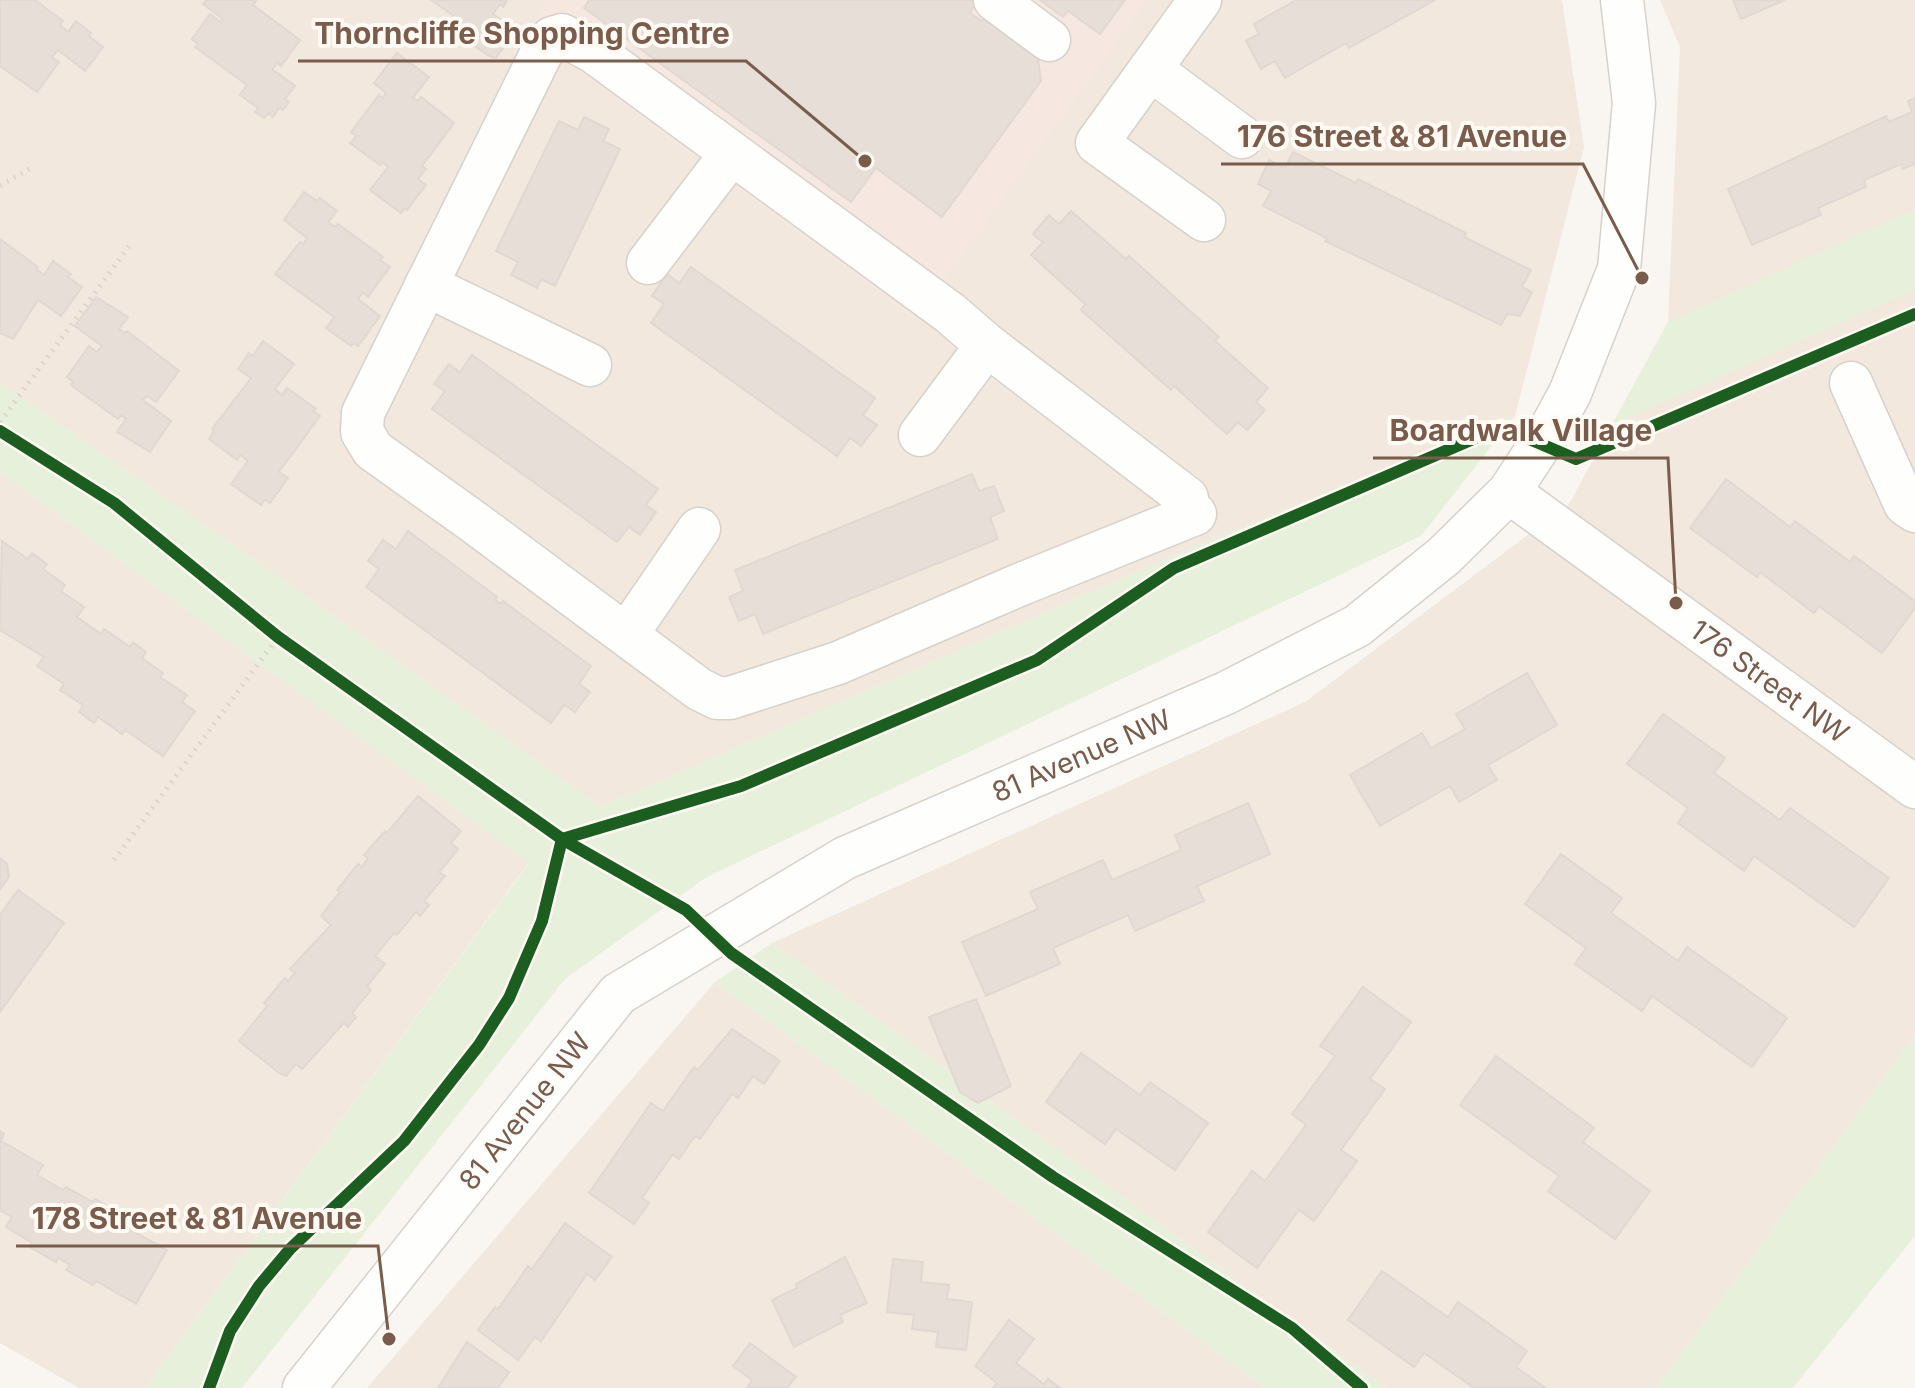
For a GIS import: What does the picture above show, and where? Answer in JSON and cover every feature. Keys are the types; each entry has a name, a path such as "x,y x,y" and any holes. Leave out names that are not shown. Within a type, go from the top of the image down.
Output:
{"street":[{"path":"995,0 1049,40"},
{"path":"1200,0 1097,143 1204,220"},
{"name":"81 Avenue NW","path":"304,1388 618,994 845,858 1226,693 1357,626 1444,556 1509,492 1570,393 1619,269 1634,103 1622,0"},
{"path":"562,35 594,52 950,313 1191,506 838,663 730,698 717,698 699,689 373,450 362,432 363,413 426,285 505,123 552,38 562,35"},
{"path":"1150,69 1242,137"},
{"path":"648,263 731,154"},
{"path":"426,285 590,365"},
{"path":"920,435 987,345"},
{"path":"1851,383 1905,504 1915,511"},
{"name":"176 Street NW","path":"1509,492 1915,787"},
{"path":"627,634 699,529"}],"path":[{"path":"0,186 34,166"},
{"path":"0,422 132,242"},
{"path":"267,627 291,646"},
{"path":"114,860 278,637"}],"shaded area":[{"path":"0,0 547,0 529,34 915,318 1146,0 1562,0 1584,147 1515,416 1229,532 601,807 275,574 0,383"},
{"path":"547,0 1146,0 915,319 528,34"},
{"path":"1660,0 1915,0 1915,1035 1656,1388 1386,1388 772,943 1305,702 1569,504 1668,322 1680,47"},
{"path":"0,472 529,862 145,1388 79,1388 0,1343"},
{"path":"715,982 1265,1388 367,1388"}],"green space":[{"path":"1915,209 1915,290 1612,425 1668,322"},
{"path":"0,383 275,574 601,807 1229,532 1515,416 1421,536 705,878 565,979 242,1388 145,1388 529,863 0,472"},
{"path":"772,943 1386,1388 1265,1388 715,982"},
{"path":"1915,1035 1915,1236 1793,1388 1656,1388"}],"building":[{"path":"0,0 35,0 63,21 60,25 68,32 76,21 103,47 85,71 58,50 52,57 59,62 37,92 0,66"},
{"path":"206,0 257,0 253,5 300,40 281,66 277,63 272,69 295,86 285,99 289,102 283,110 279,108 273,117 268,113 264,118 255,112 258,108 240,95 247,85 195,47 198,44 192,39 210,14 220,22 223,19 203,4"},
{"path":"431,0 507,0 493,14 516,30 496,58 491,57 464,39 471,28"},
{"path":"589,0 977,0 970,13 982,21 986,15 1037,51 1041,81 942,217 876,168 851,202 584,8"},
{"path":"1040,0 1125,0 1100,34 1068,11 1063,17"},
{"path":"1296,0 1435,0 1349,48 1346,43 1285,78 1275,61 1261,69 1246,41 1259,34 1254,24"},
{"path":"1733,0 1785,0 1741,19"},
{"path":"397,53 429,77 413,98 418,101 421,97 454,123 422,166 426,169 418,179 426,185 407,210 405,208 401,213 370,190 388,167 382,162 380,165 350,143 356,136 351,132 379,95 383,98 386,93 374,83"},
{"path":"1915,98 1915,164 1903,169 1901,164 1864,180 1866,187 1818,208 1821,215 1752,245 1728,189 1886,116 1889,122 1912,112 1908,101"},
{"path":"584,117 609,129 603,141 620,149 555,286 541,279 537,288 511,275 518,262 496,251 559,121 578,130"},
{"path":"1293,152 1356,183 1358,179 1466,233 1464,237 1531,270 1522,287 1532,292 1520,316 1507,314 1501,325 1325,241 1327,238 1263,206 1271,191 1258,184 1269,160 1285,168"},
{"path":"304,192 317,201 320,198 337,211 328,222 335,227 338,224 383,257 380,260 390,267 368,297 363,292 358,299 380,316 358,346 354,343 351,346 326,328 334,317 275,274 300,242 303,244 307,238 284,220"},
{"path":"1071,211 1126,259 1129,256 1219,337 1215,341 1268,388 1256,402 1265,410 1247,430 1238,422 1227,434 1174,386 1171,390 1081,310 1085,304 1031,255 1043,242 1033,234 1049,215 1059,224"},
{"path":"0,239 44,275 53,261 82,287 61,316 38,300 13,339 0,333"},
{"path":"691,267 875,398 863,415 877,425 861,446 850,438 837,456 651,323 664,304 652,296 667,274 679,283"},
{"path":"96,297 128,317 119,329 125,333 127,331 179,371 156,402 147,396 143,400 171,421 150,452 117,432 126,419 121,415 118,419 71,385 73,382 67,377 89,346 97,352 102,346 75,326"},
{"path":"263,341 294,364 275,389 282,395 287,388 316,409 313,411 320,416 279,472 288,478 270,503 265,500 261,505 231,484 248,461 240,455 237,460 209,439 214,431 212,429 251,378 238,369 249,353 253,356"},
{"path":"472,355 658,489 646,505 656,512 640,535 629,527 617,542 432,409 445,391 434,384 449,364 460,372"},
{"path":"972,474 979,491 994,486 1004,511 990,517 998,539 763,634 755,614 739,621 729,597 743,591 735,570"},
{"path":"1726,479 1790,527 1795,521 1850,562 1854,556 1915,601 1915,608 1882,653 1819,606 1814,613 1760,572 1757,577 1690,528"},
{"path":"408,531 497,597 495,600 501,604 503,601 591,666 579,684 590,692 575,712 564,705 551,723 366,587 379,569 368,561 383,540 396,549"},
{"path":"2,541 28,559 32,553 47,564 43,569 65,585 61,591 84,607 77,617 101,634 104,629 130,647 133,642 146,652 142,658 163,673 160,677 187,695 182,702 195,711 163,756 125,730 122,734 98,717 94,723 79,712 83,705 60,690 64,684 37,666 44,657 0,630"},
{"path":"1527,673 1557,725 1488,765 1497,780 1459,802 1450,786 1380,826 1350,775 1422,733 1431,748 1465,729 1456,714"},
{"path":"1663,714 1725,758 1714,773 1780,820 1790,808 1889,878 1854,927 1754,856 1744,871 1678,823 1688,808 1627,764"},
{"path":"418,796 461,831 451,843 458,849 439,872 445,876 424,901 429,905 420,916 416,912 375,956 385,964 367,986 371,990 352,1013 356,1017 348,1027 344,1023 302,1069 296,1064 286,1076 279,1073 239,1041 267,1006 264,1003 285,978 288,981 295,973 290,969 331,925 321,916 340,892 337,890 358,864 362,867 368,858 364,855"},
{"path":"1248,803 1270,854 1197,886 1204,901 1135,931 1128,915 1053,948 1060,964 986,996 962,942 1038,909 1030,892 1103,860 1112,880 1181,850 1175,835"},
{"path":"1561,854 1622,898 1611,913 1678,961 1687,947 1787,1018 1752,1067 1652,996 1642,1011 1575,964 1586,948 1525,904"},
{"path":"0,858 7,864 9,877 0,889"},
{"path":"18,890 64,923 0,1012 0,915"},
{"path":"1363,987 1411,1022 1370,1079 1385,1089 1341,1150 1357,1161 1314,1221 1299,1210 1257,1268 1208,1232 1252,1171 1265,1181 1306,1125 1292,1114 1335,1056 1320,1046"},
{"path":"976,999 1011,1086 978,1103 960,1092 929,1017"},
{"path":"732,1029 780,1061 764,1084 753,1076 738,1098 732,1094 700,1139 695,1136 679,1159 673,1154 642,1198 649,1203 634,1224 589,1193 651,1103 663,1111 694,1067 698,1070"},
{"path":"1081,1053 1140,1095 1150,1082 1208,1123 1175,1170 1116,1129 1105,1144 1046,1102"},
{"path":"1496,1056 1594,1128 1583,1142 1650,1191 1615,1239 1548,1191 1559,1176 1460,1105"},
{"path":"0,1131 4,1134 1,1141 43,1165 37,1175 63,1190 66,1187 93,1202 95,1199 108,1206 105,1210 132,1225 129,1229 167,1250 136,1304 96,1281 93,1285 66,1270 70,1265 58,1258 56,1262 30,1247 32,1243 6,1227 12,1217 0,1210"},
{"path":"565,1223 612,1257 595,1280 587,1274 541,1341 535,1337 518,1360 478,1330 495,1307 498,1309 528,1266 532,1269"},
{"path":"845,1257 867,1303 840,1315 843,1322 794,1347 772,1300"},
{"path":"893,1259 923,1262 921,1282 949,1285 947,1299 972,1302 966,1350 936,1347 938,1332 912,1329 914,1315 887,1312"},
{"path":"1382,1271 1448,1317 1458,1302 1527,1351 1516,1367 1546,1388 1474,1388 1424,1353 1414,1367 1348,1320"},
{"path":"1009,1320 1034,1339 1016,1363 1044,1384 1048,1379 1060,1388 993,1388 997,1383 975,1366"},
{"path":"467,1342 509,1372 498,1388 438,1388"},
{"path":"750,1343 796,1377 787,1388 747,1388 752,1380 733,1366"}],"cycle path":[{"path":"209,1388 230,1331 259,1286 290,1249 404,1141 479,1045 509,998 542,921 562,839 741,786 1037,660 1174,568 1501,427 1576,459 1915,314"},
{"path":"0,431 114,503 278,637 562,839 686,910 731,953 1053,1177 1292,1328 1362,1388"}],"place":[{"name":"Thorncliffe Shopping Centre","path":"865,161"},
{"name":"176 Street & 81 Avenue","path":"1642,278"},
{"name":"Boardwalk Village","path":"1676,603"},
{"name":"178 Street & 81 Avenue","path":"389,1339"}]}
